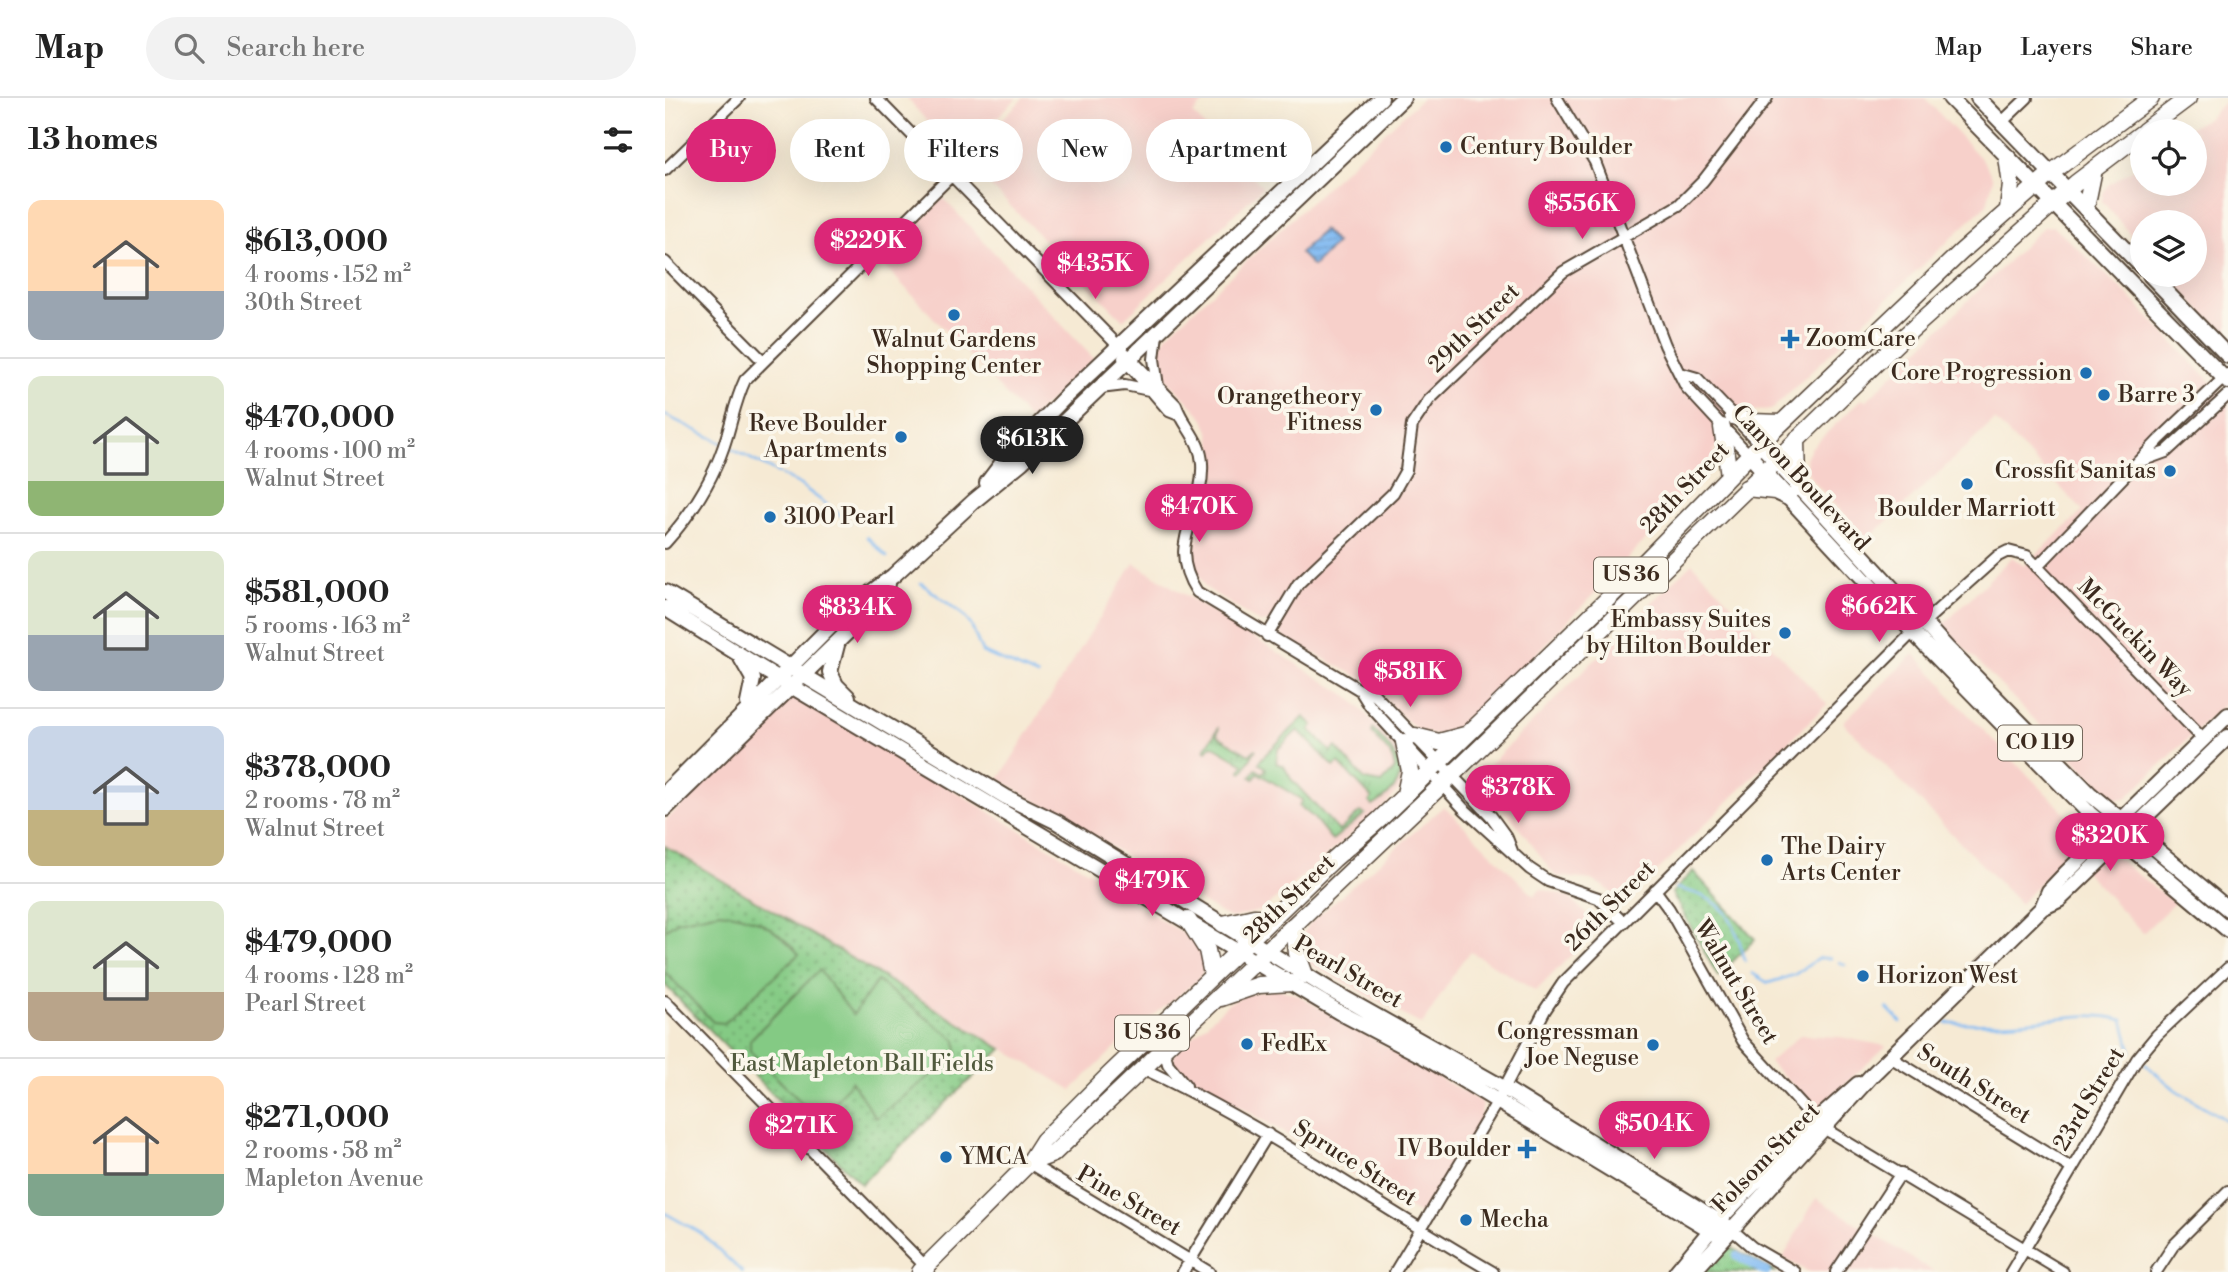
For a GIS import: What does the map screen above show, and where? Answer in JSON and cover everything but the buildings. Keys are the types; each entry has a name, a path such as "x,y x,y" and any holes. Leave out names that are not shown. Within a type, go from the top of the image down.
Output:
{"highway":[{"name":"US 36","path":"2160,119 2188,98"},
{"name":"28th Street","path":"925,1270 1030,1163 1043,1141 1243,945 1405,795 1619,588 1781,423 2008,209 2149,99"},
{"name":"US 36","path":"2094,169 2130,142"},
{"path":"2007,157 2011,185 2008,209"},
{"path":"2086,208 2094,169"},
{"name":"28th Street","path":"1030,1163 1053,1154 1144,1069 1448,780 1898,342 2094,169"},
{"path":"1729,475 1728,421 1781,423"},
{"path":"1746,488 1793,493 1797,439"},
{"path":"1405,795 1410,771 1409,739 1445,741 1467,734"},
{"path":"1223,924 1254,917 1272,918"},
{"path":"1188,919 1207,950 1212,975"},
{"path":"1218,999 1259,985 1298,979 1294,926"}],"main road":[{"path":"974,500 1006,458 1118,347 1381,98"},
{"path":"665,793 744,710 846,611 893,576 974,500 1022,461 1403,98"},
{"path":"1950,98 2227,378"},
{"path":"1978,98 2130,254"},
{"path":"2162,287 2228,356"},
{"name":"Canyon Boulevard","path":"1754,450 1919,627 2035,759 2115,835 2228,930"},
{"path":"665,809 861,619 893,576"},
{"name":"Pearl Street","path":"665,592 788,667 797,680 1188,919 1243,945 1378,1033 1581,1152 1721,1229"},
{"name":"Pearl Street","path":"665,608 777,677 797,680 868,714 1006,797 1057,822 1223,924 1243,945"},
{"name":"Canyon Boulevard","path":"1919,627 2090,794 2228,909"},
{"path":"843,634 831,659 831,676 841,690 868,714"},
{"path":"735,652 748,667 753,679 753,693 744,710"},
{"name":"Folsom Street","path":"2115,835 2120,820 2228,715"},
{"name":"Folsom Street","path":"1676,1272 1820,1125 2042,908 2049,891 2115,835 2133,829 2228,737"},
{"name":"Pearl Street","path":"1298,979 1452,1058 1504,1088 1637,1170 1721,1229"},
{"path":"1378,1033 1387,1031 1452,1058"},
{"path":"1581,1152 1595,1156 1622,1172 1637,1170"},
{"name":"Folsom Street","path":"1693,1272 1721,1229"}],"street":[{"path":"665,170 739,98"},
{"path":"876,98 904,126"},
{"name":"Canyon Boulevard","path":"1547,98 1566,112"},
{"name":"Canyon Boulevard","path":"1557,98 1592,156 1664,345 1680,373 1697,378 1728,421 1754,450"},
{"name":"29th Street","path":"1267,636 1298,584 1393,493 1406,470 1412,425 1429,400 1563,272 1669,213 1688,197 1767,98"},
{"path":"2002,122 2027,98"},
{"path":"665,543 697,503 721,453 741,388 763,361 945,182"},
{"path":"959,182 1118,347 1170,411 1179,415 1196,440 1202,464 1199,489 1182,547 1189,580 1206,600 1360,690 1370,706 1409,739 1448,780 1499,826 1512,851 1538,876 1598,898 1623,922"},
{"path":"665,262 763,361"},
{"path":"1154,388 1157,334"},
{"path":"2037,567 2144,460 2159,440 2227,378"},
{"path":"1100,388 1125,385 1154,388"},
{"path":"2144,460 2166,452 2228,395"},
{"name":"McGuckin Way","path":"1919,627 1998,556 2008,551 2018,551 2037,567 2203,739"},
{"name":"26th Street","path":"1395,1272 1497,1101 1555,993 1919,627"},
{"name":"Walnut Street","path":"1655,891 1669,909 1743,1041 1820,1125 2063,1272"},
{"name":"23rd Street","path":"2011,1272 2143,1050 2228,968"},
{"path":"665,1001 925,1270"},
{"name":"Spruce Street","path":"1164,1049 1174,1073 1193,1092"},
{"name":"South Street","path":"1891,1057 2071,1168"},
{"name":"Spruce Street","path":"1144,1069 1193,1092 1268,1134 1493,1272"},
{"path":"1184,1272 1268,1134"},
{"name":"Pine Street","path":"1030,1163 1209,1272"},
{"path":"1836,1272 1902,1173"},
{"path":"2156,1272 2173,1246 2228,1191"},
{"name":"Pearl Street","path":"1721,1229 1795,1272"}],"shaded area":[{"path":"907,98 1017,98 996,119 925,119"},
{"path":"1023,98 1208,98 1193,114 1198,119 1146,119 1146,182 1258,182 1263,187 1123,320 987,182 1023,182 1023,119 1002,119"},
{"path":"1422,98 1925,98 1985,163 1993,179 1987,204 1771,410 1750,411 1714,450 1715,461 1710,472 1463,731 1448,737 1419,732 1376,691 1374,685 1283,637 1279,628 1267,622 1260,623 1205,587 1192,560 1215,466 1210,434 1203,417 1160,369 1160,348 1167,335"},
{"path":"2228,99 2228,340 2178,287 2207,287 2207,210 2130,210 2130,234 2102,201 2103,193 2109,184 2130,171 2130,196 2207,196 2208,118"},
{"path":"943,198 1094,359 1030,420 880,261"},
{"path":"2053,226 2125,292 2228,400 2228,701 2126,798 2113,799 1942,626 2012,557 2024,566 2083,511 1995,420 1868,539 1811,479 1807,470 1806,458 1811,448 1863,398 1866,401 2043,227"},
{"path":"1134,563 1351,698 1395,746 1406,766 1399,790 1382,808 1263,910 1232,918 1224,915 999,779"},
{"path":"1692,563 1827,704 1628,900 1620,901 1605,887 1592,880 1555,876 1515,822 1474,780"},
{"path":"1914,654 1944,685 1948,694 2086,834 2174,903 2143,933 2068,853 2020,904 1843,722"},
{"path":"798,697 1096,876 1122,896 1191,938 1199,945 1205,968 1198,980 1126,1037 1072,1090 665,846 665,821 712,775 731,764 734,752 790,698"},
{"path":"1444,806 1534,896 1541,889 1569,897 1599,927 1536,991 1471,952 1462,961 1422,1025 1312,965 1305,959 1302,935 1310,923"},
{"path":"1279,989 1298,995 1483,1103 1480,1120 1421,1215 1173,1066 1173,1055 1228,1004 1245,994"},
{"path":"1800,1035 1840,1037 1886,1046 1818,1110 1769,1062"},
{"path":"1816,1198 1934,1272 1809,1272 1783,1258"}],"green space":[{"path":"1304,717 1313,725 1310,730 1331,752 1336,747 1365,780 1382,783 1395,769 1392,756 1372,733 1373,729 1392,750 1400,769 1395,787 1373,806 1369,802 1372,798 1339,763 1334,767 1298,730 1278,749 1276,763 1284,766 1291,779 1339,831 1360,812 1365,814 1332,840 1313,817 1299,806 1302,800 1258,773 1254,779 1251,777 1256,769 1263,773 1266,768 1259,763 1262,758"},
{"path":"1219,727 1217,735 1249,755 1256,749 1243,772 1240,771 1244,764 1212,745 1207,751 1205,749"},
{"name":"East Mapleton Ball Fields","path":"665,846 1002,1049 861,1184 665,985"},
{"path":"1693,871 1755,939 1718,976 1672,893"},
{"path":"719,912 743,916 763,924 799,954 724,1023 713,1022 665,972 665,930 678,921"},
{"path":"819,970 853,1015 877,981 956,1040 957,1055 876,1118 851,1081 820,1121 750,1051 750,1040"},
{"path":"1734,1249 1775,1272 1703,1272 1721,1250"}],"water":[{"path":"1323,230 1336,243 1313,266 1300,253"}],"waterway":[{"path":"665,415 722,443"},
{"path":"728,447 799,484 850,522"},
{"path":"867,537 887,557"},
{"path":"921,583 962,614 971,625 982,652 1038,676"},
{"path":"1676,888 1706,898 1724,911 1736,932 1745,961"},
{"path":"1752,973 1768,983 1794,975 1819,958 1831,958"},
{"path":"1839,962 1845,965"},
{"path":"1887,1008 1901,1022"},
{"path":"1946,1023 2009,1023 2084,1016 2110,1017 2123,1020 2131,1051"},
{"path":"2145,1064 2176,1090 2228,1121"},
{"path":"665,1213 701,1233 742,1272"},
{"path":"1737,1256 1766,1272"}],"place":[{"name":"Century Boulder","path":"1446,147"},
{"name":"Walnut Gardens Shopping Center","path":"954,315"},
{"name":"ZoomCare","path":"1790,339"},
{"name":"Core Progression","path":"2086,373"},
{"name":"Barre 3","path":"2104,395"},
{"name":"Orangetheory Fitness","path":"1376,410"},
{"name":"Reve Boulder Apartments","path":"901,437"},
{"name":"Crossfit Sanitas","path":"2170,471"},
{"name":"Boulder Marriott","path":"1967,484"},
{"name":"3100 Pearl","path":"770,517"},
{"name":"Embassy Suites by Hilton Boulder","path":"1785,633"},
{"name":"The Dairy Arts Center","path":"1767,860"},
{"name":"Horizon West","path":"1863,976"},
{"name":"FedEx","path":"1247,1044"},
{"name":"Congressman Joe Neguse","path":"1653,1045"},
{"name":"IV Boulder","path":"1527,1149"},
{"name":"YMCA","path":"946,1157"},
{"name":"Mecha","path":"1466,1220"}]}
